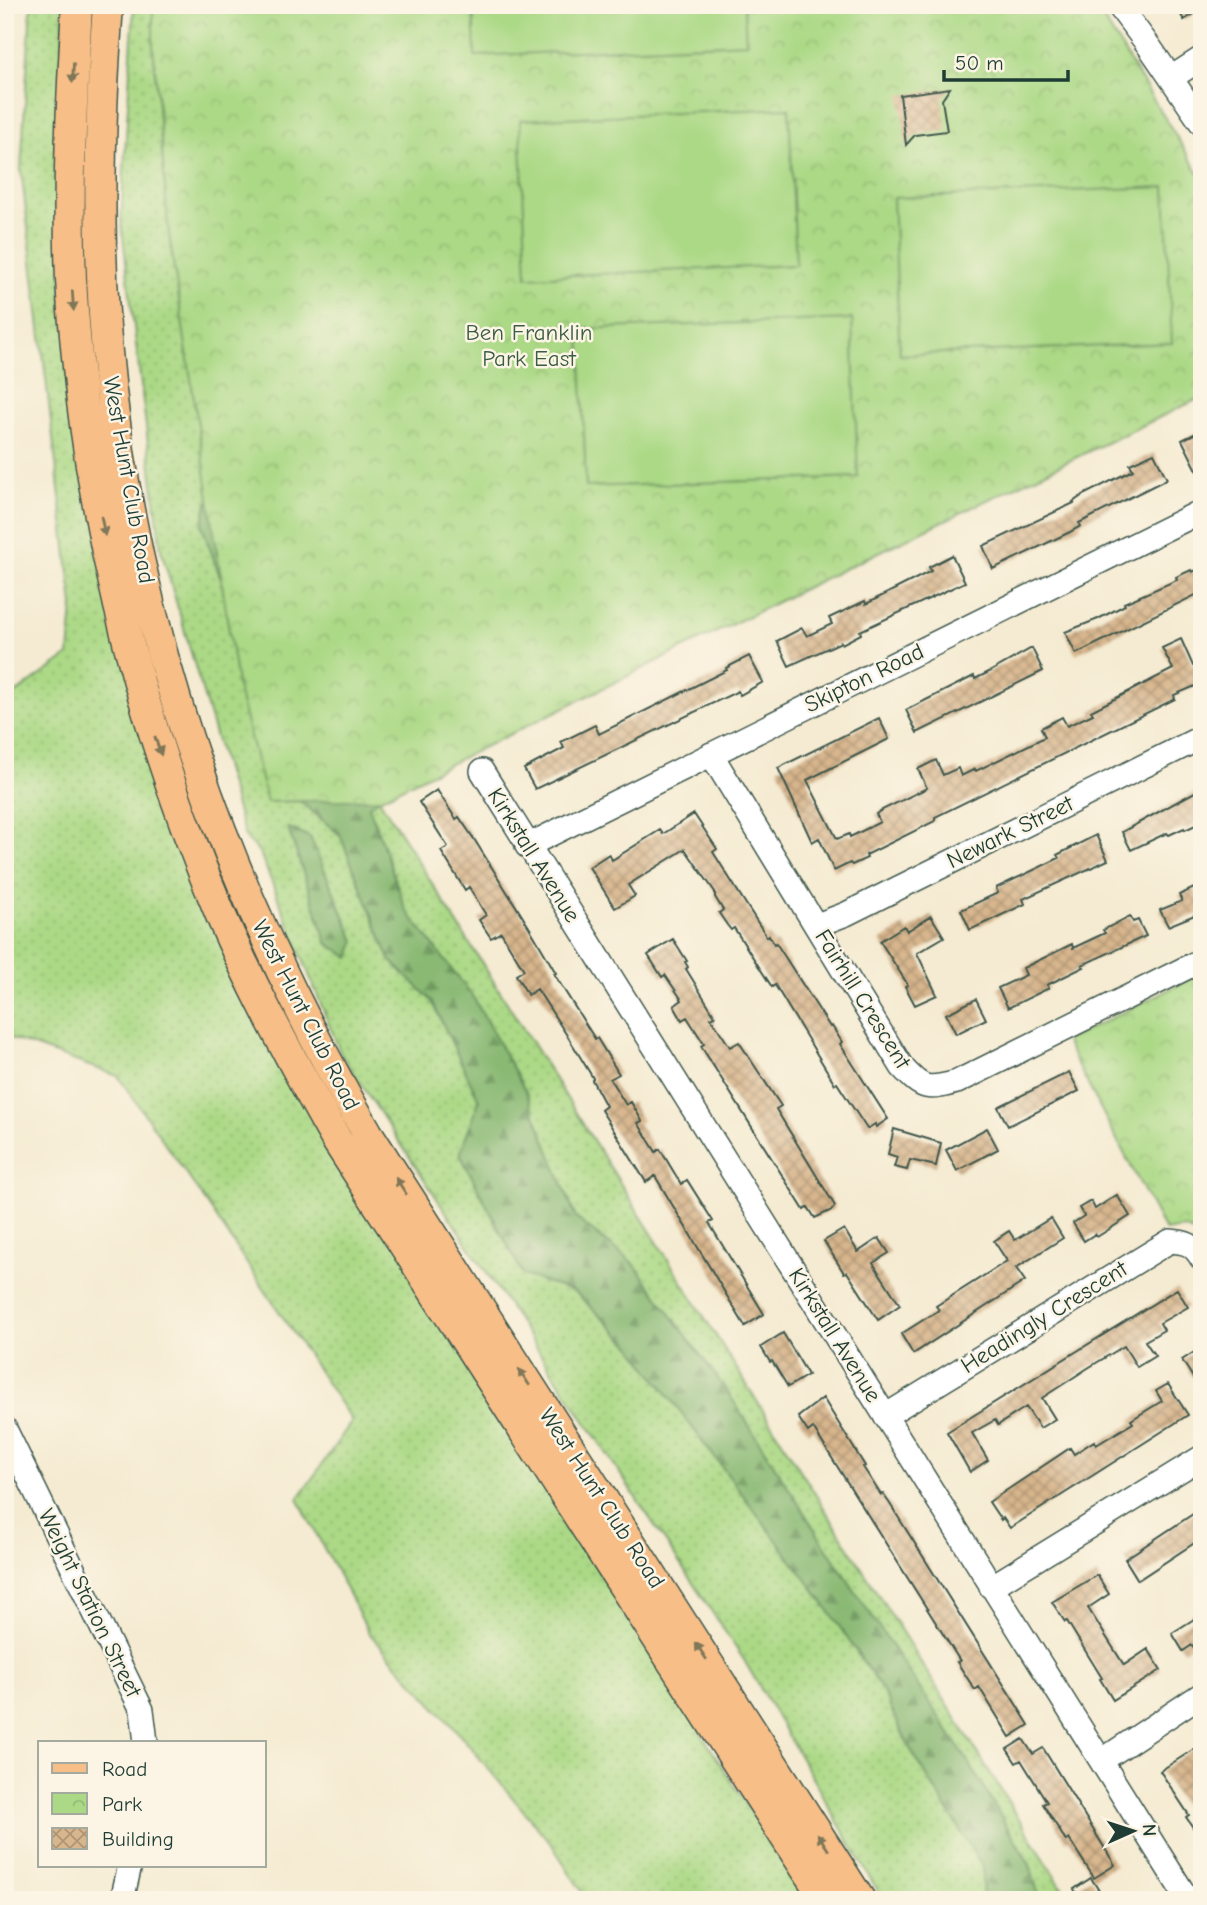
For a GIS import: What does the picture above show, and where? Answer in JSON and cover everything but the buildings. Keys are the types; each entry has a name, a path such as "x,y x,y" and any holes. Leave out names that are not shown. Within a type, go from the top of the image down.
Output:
{"main road":[{"name":"West Hunt Club Road","path":"77,5 69,171 71,277 88,435 103,529 129,650 146,709 199,861 266,1012 336,1139 826,1900"},
{"name":"West Hunt Club Road","path":"108,5 101,118 101,250 107,341 119,443 134,533 158,638 200,777 234,868 299,1009 368,1134 860,1900"}],"street":[{"path":"1118,5 1202,124"},
{"path":"1171,78 1202,58"},
{"name":"Skipton Road","path":"527,846 1202,511"},
{"name":"Newark Street","path":"817,925 858,908 1202,737"},
{"name":"Fairhill Crescent","path":"711,754 902,1067 918,1084 935,1088 957,1082 1202,960"},
{"name":"Kirkstall Avenue","path":"482,771 1188,1900"},
{"name":"Headingly Crescent","path":"885,1416 1170,1241 1187,1242 1202,1259"},
{"name":"Weight Station Street","path":"5,1429 142,1710 146,1741"},
{"path":"992,1587 1202,1457"},
{"path":"1101,1761 1202,1694"},
{"path":"122,1900 130,1867"}],"green space":[{"path":"31,5 63,5 62,312 205,910 572,1530 807,1900 587,1900 553,1846 463,1738 369,1633 298,1499 352,1421 208,1205 118,1076 5,1036 5,701 69,655 73,606 21,169"},
{"path":"134,5 153,5 153,45 169,235 267,802 379,799 1070,1900 883,1900 744,1660 341,1054 260,853 245,837 161,550 121,220"},
{"name":"Ben Franklin Park East","path":"153,5 1092,5 1105,21 1202,178 1202,397 852,565 379,799 267,802 238,690 169,234 153,45"},
{"path":"473,5 744,5 746,43 475,56"},
{"path":"789,108 796,265 527,277 520,120"},
{"path":"1165,187 1172,343 900,355 893,198"},
{"path":"852,319 858,477 586,487 580,329"},
{"path":"223,502 444,752 369,806 406,910 472,995 526,1092 576,1218 634,1264 729,1394 831,1555 966,1758 1030,1865 1040,1900 982,1900 983,1868 908,1745 882,1690 823,1602 632,1347 575,1292 523,1275 460,1154 479,1100 432,1001 390,960 340,835 280,784 246,650 202,526 207,503"},
{"path":"288,828 310,837 355,941 350,958 327,943"},
{"path":"1202,973 1202,1236 1184,1228 1165,1231 1065,1041"}]}
